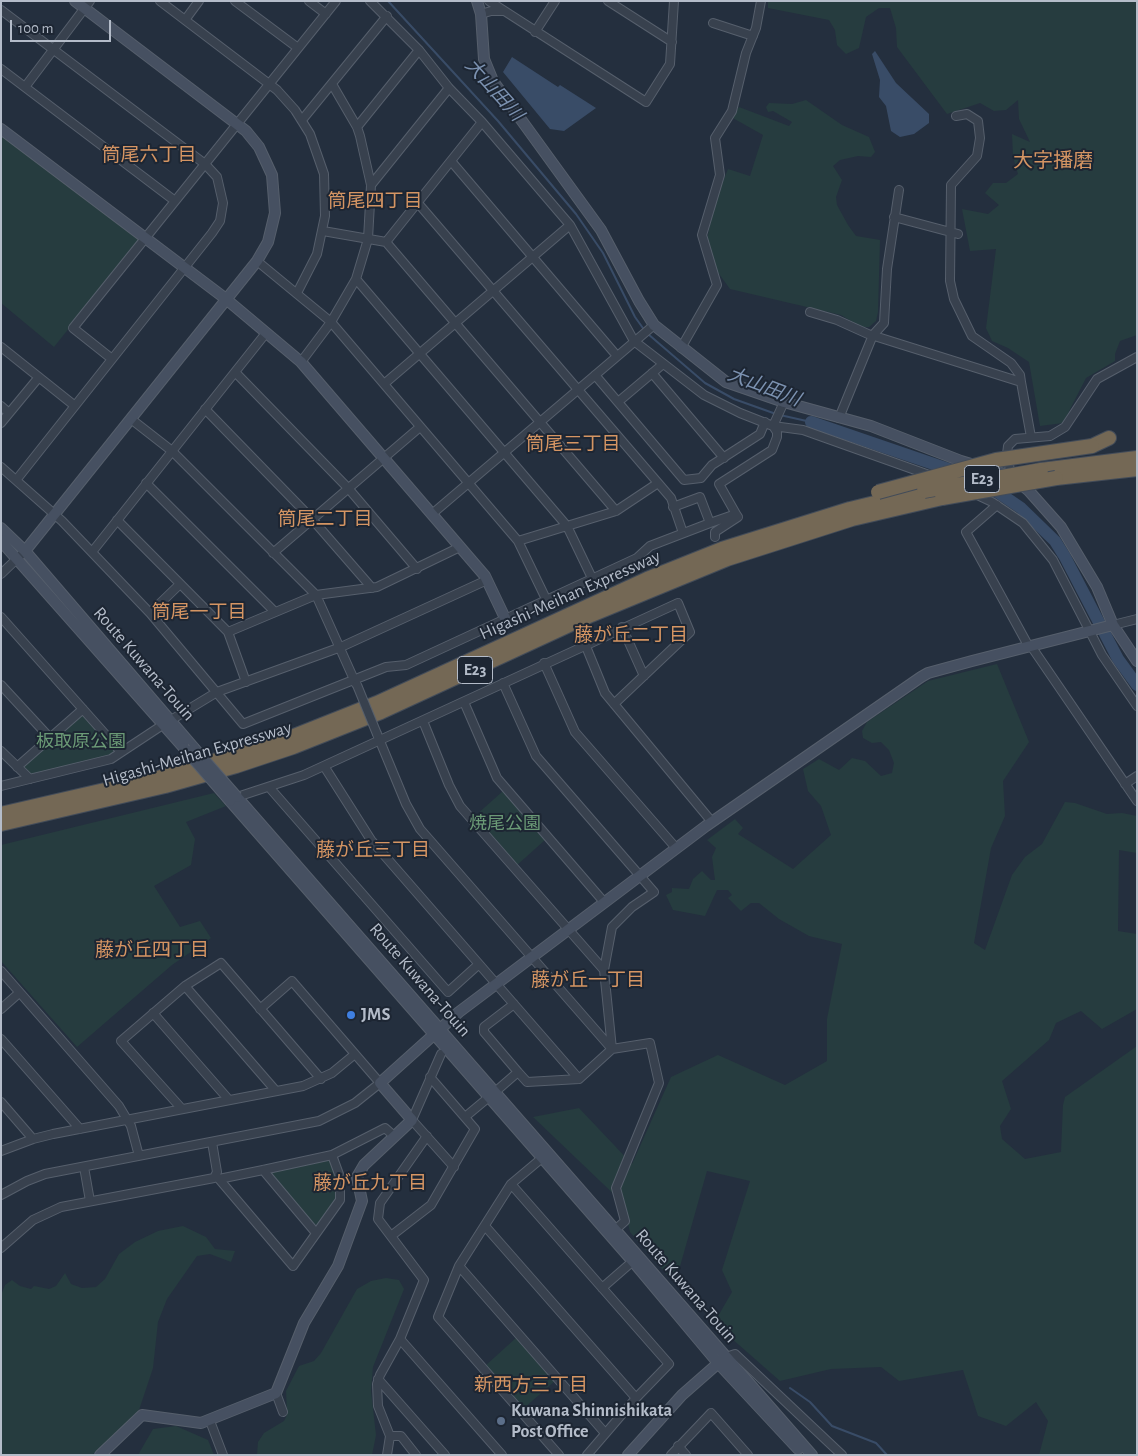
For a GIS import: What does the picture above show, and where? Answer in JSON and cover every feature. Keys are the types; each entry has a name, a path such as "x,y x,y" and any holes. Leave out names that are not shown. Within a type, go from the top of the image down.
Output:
{"highway":[{"path":"799,524 842,503 878,492 996,460 1092,446 1109,438"},
{"name":"Higashi-Meihan Expressway","path":"1,814 161,777 289,738 377,703 647,578 722,549 799,524 924,491 1041,470 1137,458"},
{"name":"Higashi-Meihan Expressway","path":"1,824 165,786 236,766 293,747 381,712 591,615 727,559 852,519 942,498 1056,478 1137,468"}],"street":[{"path":"1,574 22,555 257,261 268,242 273,224 274,183 259,148 238,123 87,5 76,1"},
{"path":"160,1 270,84 289,102 302,120 317,152 325,182 326,204 323,231 314,261 297,293"},
{"path":"185,20 199,1"},
{"path":"235,1 298,48"},
{"path":"309,1 326,14"},
{"path":"112,359 73,328 336,1"},
{"path":"370,1 419,50 449,88 482,122 570,225 636,339 663,364 704,395 740,413 769,424 803,430 963,488 997,505 1023,523 1053,560 1092,631 1102,655 1137,706"},
{"path":"470,1 481,17"},
{"path":"477,1 481,17 482,48 486,67 493,81 602,230 638,301 654,325 726,382 784,402 808,407 839,418 871,426 960,461 1011,476 1029,491 1061,527 1097,587 1112,625 1137,661"},
{"path":"489,1 646,102 670,64 674,1"},
{"path":"535,32 555,1"},
{"path":"608,1 672,42"},
{"path":"681,348 717,285 702,235 720,174 714,138 732,110 756,28 760,1"},
{"path":"25,87 87,5"},
{"path":"1,10 205,164 219,183 223,197 222,215 217,226 17,479"},
{"path":"481,17 491,11 505,11"},
{"path":"302,120 387,16"},
{"path":"713,23 753,36"},
{"path":"357,127 419,50"},
{"path":"1,69 175,201"},
{"path":"301,362 331,322 356,279 368,239 371,185 357,127 332,84"},
{"path":"371,185 449,88"},
{"path":"956,116 973,116 978,121 980,138 977,156 951,185 955,233 950,281 958,308 972,336 1011,363 1020,375 1031,437"},
{"path":"386,242 482,122"},
{"path":"1,129 226,299 301,362 487,580 505,618"},
{"path":"451,161 618,356"},
{"path":"839,418 874,335 884,323 885,289 894,216 900,190"},
{"path":"417,202 671,498 683,532"},
{"path":"894,216 955,233"},
{"path":"384,384 570,225"},
{"path":"323,231 386,242 616,510"},
{"path":"257,261 331,322 518,541 546,599"},
{"path":"356,279 567,526 592,578"},
{"path":"810,312 874,335 1021,382"},
{"path":"432,514 654,325"},
{"path":"92,552 266,333"},
{"path":"1,347 75,406"},
{"path":"1011,476 1007,454 1008,446 1014,439 1050,436 1065,428 1097,379 1137,357"},
{"path":"618,402 663,364"},
{"path":"235,372 348,488 417,570"},
{"path":"652,373 724,458"},
{"path":"595,375 684,480 701,478 712,465 760,434 784,402"},
{"path":"1,423 39,377"},
{"path":"1,406 9,413"},
{"path":"205,409 312,519 372,588"},
{"path":"131,419 172,451 316,595 341,647 406,804 420,829 612,1049"},
{"path":"715,537 715,532 738,517 719,484 772,450 777,432 769,424"},
{"path":"273,553 420,427"},
{"path":"1,467 55,514 150,613 243,724 356,682 386,667 406,665 637,558 650,546 683,532 736,514"},
{"path":"146,483 275,612"},
{"path":"518,541 616,510 658,483"},
{"path":"673,507 700,497 710,524"},
{"path":"997,505 966,532 1030,646 1137,801"},
{"path":"117,520 228,632 246,682"},
{"name":"Route Kuwana-Touin","path":"1,528 22,555 189,748 438,1031"},
{"name":"Route Kuwana-Touin","path":"1,541 22,555"},
{"path":"228,632 316,595 372,588 417,570 460,548"},
{"path":"1,786 111,759 217,692 341,647 487,580"},
{"path":"150,613 180,584"},
{"path":"234,799 324,766 378,737 423,721 585,644 678,603 690,632 614,704"},
{"path":"1,617 121,752"},
{"path":"1,1195 35,1177 319,1120 355,1103 496,984 639,875 712,822 928,673 1137,618"},
{"path":"622,627 644,676"},
{"path":"585,644 605,693 712,822"},
{"path":"544,663 575,732 676,848"},
{"path":"503,683 536,756 654,892 615,922 604,970 612,1049"},
{"path":"1,685 50,738"},
{"path":"464,702 497,778 604,902"},
{"path":"17,768 83,709"},
{"path":"423,721 449,785 460,806 604,970"},
{"path":"1,751 30,779"},
{"path":"324,766 371,840 579,1079"},
{"path":"1125,784 1137,776"},
{"path":"269,787 448,992 479,964"},
{"name":"Route Kuwana-Touin","path":"234,799 387,968 542,1158 722,1360 812,1455"},
{"path":"182,1109 121,1041 185,986 220,963 321,1079"},
{"path":"1,971 115,1101 128,1120 139,1156"},
{"path":"260,1009 292,981 454,1167"},
{"path":"185,986 276,1091"},
{"path":"1,1009 19,993"},
{"path":"514,1004 484,1027 484,1032 527,1082 579,1079 612,1049 650,1043 659,1082 616,1188 625,1221 615,1230"},
{"path":"153,1013 229,1100"},
{"path":"1,1039 80,1129"},
{"path":"1,1151 33,1139 303,1086 321,1079 356,1054"},
{"path":"284,1412 276,1393 304,1323 338,1266 362,1201 357,1177 364,1165 412,1120 441,1054"},
{"path":"465,1117 518,1072"},
{"path":"391,1236 431,1205 475,1129 430,1077"},
{"name":"Route Kuwana-Touin","path":"492,1095 685,1308 722,1360"},
{"path":"1,1102 33,1139"},
{"path":"1,1248 40,1216 60,1207 262,1170 332,1154 385,1128 394,1136"},
{"path":"387,1455 390,1436 377,1401 378,1379 400,1339 424,1280 378,1219 380,1204 427,1136"},
{"path":"212,1142 217,1177 293,1266 340,1200 340,1177 332,1154"},
{"path":"542,1158 511,1184 458,1266 438,1317 559,1455"},
{"path":"84,1167 90,1201"},
{"path":"262,1170 316,1233"},
{"path":"511,1184 669,1364 636,1398 587,1455"},
{"path":"485,1226 636,1398"},
{"path":"602,1288 633,1261"},
{"path":"458,1266 605,1433"},
{"path":"400,1339 502,1455"},
{"path":"628,1455 682,1395 722,1360 735,1354 842,1455"},
{"path":"722,1360 803,1455"},
{"path":"378,1379 445,1455"},
{"path":"100,1455 142,1415 201,1424 276,1393"},
{"path":"670,1455 711,1413 748,1455"},
{"path":"210,1421 222,1455"},
{"path":"390,1436 400,1436 416,1455"},
{"path":"678,1446 686,1455"}],"green space":[{"path":"768,1 1137,1 1137,335 1120,341 1115,354 1115,361 1086,378 1063,423 1040,426 1029,362 1008,348 992,341 986,328 996,249 970,251 962,209 988,214 999,205 985,193 993,183 1006,183 1018,174 1013,157 1012,134 1030,142 1019,119 1018,100 1006,110 994,111 980,103 947,114 897,47 896,28 890,8 879,8 866,17 859,48 846,54 837,45 835,30 829,20 768,8"},
{"path":"806,100 842,125 869,137 875,152 871,157 858,156 840,160 833,166 842,180 836,197 837,205 848,225 856,236 880,240 878,312 876,321 869,327 861,327 841,315 730,289 714,267 707,240 714,203 728,169 750,176 763,135 731,117 739,107 789,126 792,122 773,111 768,112 766,107 769,103 792,104"},
{"path":"1,135 137,238 138,242 54,347 1,303"},
{"path":"997,664 1029,742 1003,781 1005,816 991,848 974,943 985,950 1012,875 1025,857 1042,844 1065,802 1075,803 1107,814 1122,813 1137,816 1137,853 1119,850 1118,931 1137,934 1137,1009 1102,1029 1081,1011 1056,1023 1049,1040 1002,1081 1011,1109 1000,1126 1002,1139 1025,1159 1061,1152 1065,1097 1137,1046 1137,1455 1039,1455 1048,1421 1036,1402 1006,1426 978,1416 963,1370 899,1381 881,1367 831,1369 780,1381 714,1323 732,1292 722,1270 750,1181 707,1171 675,1284 630,1232 623,1203 533,1117 579,1108 632,1164 671,1077 718,1055 785,1085 827,1061 827,1019 842,944 809,936 779,919 759,903 751,903 741,911 728,898 732,895 728,890 717,890 705,916 673,910 666,895 672,892 672,888 689,889 693,879 702,871 711,880 715,880 712,857 716,848 707,840 735,819 743,828 738,834 793,869 831,835 821,806 808,791 803,769 819,759 839,770 852,758 865,761 881,776 892,773 894,763 889,750 881,742 872,743 863,738 862,731 867,722 928,681"},
{"name":"板取原公園","path":"80,715 84,715 115,751 113,755 31,776 23,769 23,766"},
{"name":"焼尾公園","path":"503,791 545,840 516,866 475,818"},
{"path":"214,793 226,806 186,822 195,839 191,865 154,886 180,927 200,921 211,938 172,965 77,1047 1,961 1,845"},
{"path":"328,1158 331,1160 336,1177 337,1198 319,1225 313,1224 272,1176 272,1171"},
{"path":"183,1226 206,1237 215,1249 235,1251 231,1262 210,1254 197,1256 167,1299 158,1322 153,1368 139,1410 92,1455 1,1455 1,1295 5,1285 12,1280 20,1286 31,1289 34,1286 49,1289 56,1286 65,1273 71,1284 82,1288 96,1287 105,1279 119,1254 135,1242 158,1231"},
{"path":"386,1278 399,1280 404,1289 373,1367 371,1391 376,1435 372,1455 257,1455 258,1442 264,1433 284,1421 287,1415 286,1391 299,1366 314,1361 321,1353 357,1289 371,1281"},
{"path":"517,1337 555,1381 523,1409 485,1366"},
{"path":"176,1426 208,1440 214,1455 138,1455 153,1429"}],"water":[{"path":"875,51 896,83 929,114 929,123 914,134 900,137 891,131 886,106 879,97 880,80 872,54"},
{"path":"512,57 558,87 560,85 596,108 564,131 550,129 503,72"}],"waterway":[{"name":"大山田川","path":"388,1 498,121 576,214 603,253 635,317 645,331"},
{"name":"大山田川","path":"648,334 705,383 734,399 776,414"},
{"name":"大山田川","path":"780,415 811,422"},
{"name":"大山田川","path":"811,422 960,473 999,493 1021,508 1055,541 1118,659 1137,685"},
{"path":"790,1388 810,1402 832,1426 876,1443 887,1455"}],"place":[{"name":"JMS","path":"351,1015"},
{"name":"Kuwana Shinnishikata Post Office","path":"501,1421"}],"district":[{"name":"筒尾六丁目","path":"149,155"},
{"name":"大字播磨","path":"1053,161"},
{"name":"筒尾四丁目","path":"375,201"},
{"name":"筒尾三丁目","path":"573,444"},
{"name":"筒尾二丁目","path":"325,519"},
{"name":"筒尾一丁目","path":"199,612"},
{"name":"藤が丘二丁目","path":"631,635"},
{"name":"藤が丘三丁目","path":"373,850"},
{"name":"藤が丘四丁目","path":"152,950"},
{"name":"藤が丘一丁目","path":"588,980"},
{"name":"藤が丘九丁目","path":"370,1183"},
{"name":"新西方三丁目","path":"531,1385"}]}
